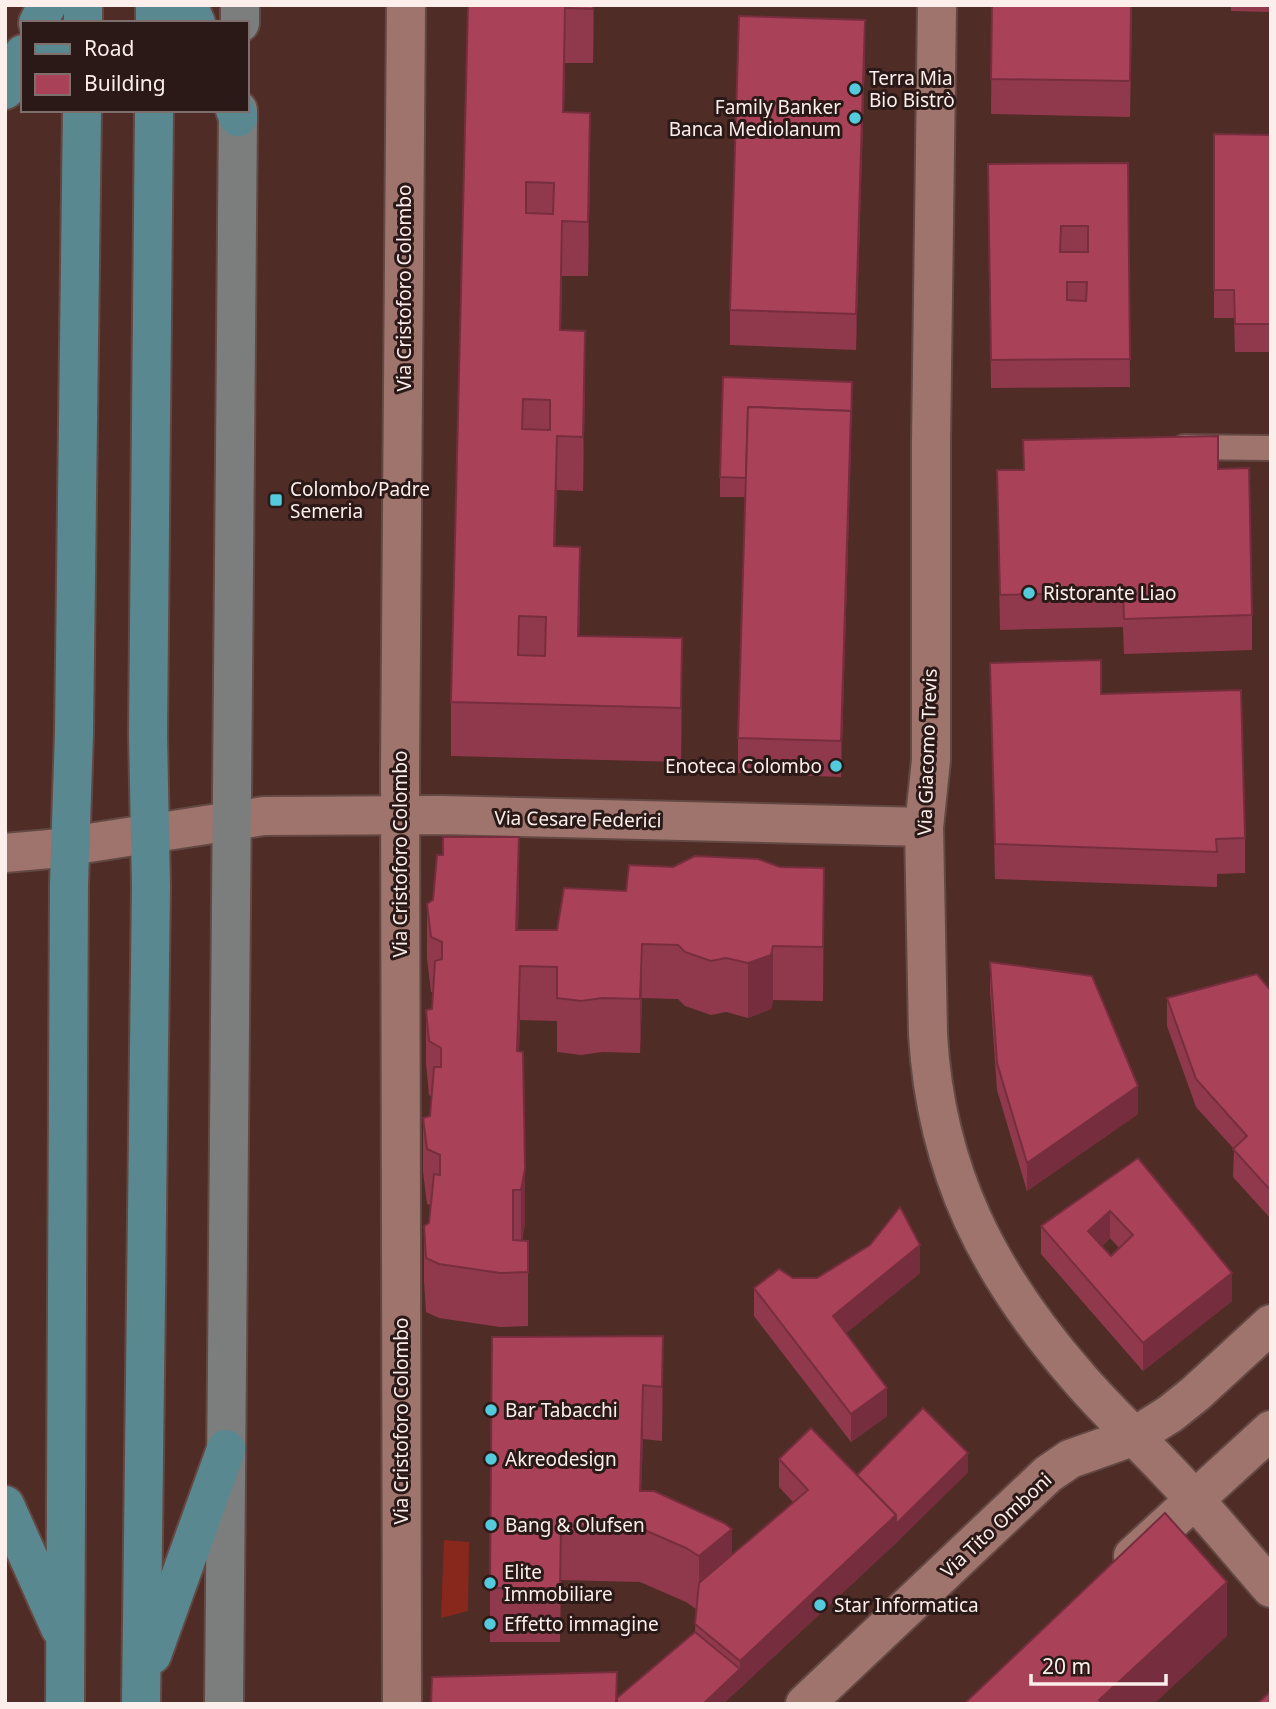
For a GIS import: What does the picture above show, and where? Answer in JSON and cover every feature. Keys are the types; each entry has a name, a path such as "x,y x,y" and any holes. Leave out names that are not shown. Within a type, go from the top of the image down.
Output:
{"main road":[{"path":"39,21 47,5"},
{"path":"188,5 195,21"},
{"path":"5,90 21,58"},
{"path":"65,1704 70,846 82,112"},
{"path":"141,1694 151,833 148,735 154,112"},
{"path":"223,1704 237,112"},
{"path":"141,1694 226,1449"},
{"path":"5,1505 65,1639"}],"street":[{"name":"Via Cristoforo Colombo","path":"402,1704 400,816 406,5"},
{"name":"Via Giacomo Trevis","path":"937,5 931,442 931,760 924,827 930,1061 943,1133 973,1223 1011,1291 1078,1378 1195,1500 1271,1588"},
{"name":"Via Cesare Federici","path":"232,821 264,816 400,816 924,827"},
{"path":"5,853 70,846 232,821"},
{"name":"Via Tito Omboni","path":"805,1704 1048,1474 1070,1459 1135,1436 1195,1394 1271,1324"},
{"path":"1105,1582 1271,1430"}],"lane":[{"path":"1179,446 1271,448"}],"shaded area":[{"path":"444,1540 469,1542 468,1611 441,1618"}],"building":[{"path":"468,5 593,5 593,9 565,8 563,112 590,113 588,222 562,221 560,330 585,331 583,437 557,436 554,546 580,547 578,636 682,638 681,708 451,702","holes":["526,182 554,183 553,214 526,213","523,399 550,400 550,430 522,429","519,616 546,617 545,656 518,655"]},
{"path":"992,5 1131,5 1130,81 991,79"},
{"path":"739,16 865,20 856,314 730,310"},
{"path":"1214,134 1271,135 1271,324 1235,324 1234,290 1214,290"},
{"path":"1128,163 1130,359 991,360 988,164","holes":["1061,226 1088,226 1088,252 1060,252","1067,282 1087,282 1086,301 1067,300"]},
{"path":"723,377 852,382 851,426 851,411 748,407 746,478 720,477"},
{"path":"748,407 851,411 841,741 738,738"},
{"path":"1218,436 1218,469 1249,468 1252,615 1124,619 1123,592 1000,595 997,470 1024,470 1023,440"},
{"path":"1101,660 1101,694 1241,690 1245,838 1216,839 1217,852 995,844 990,663"},
{"path":"443,837 519,837 516,930 557,930 564,888 626,891 629,865 673,867 695,856 758,859 780,867 824,868 823,947 773,946 771,955 748,963 726,958 711,961 685,952 678,945 642,944 640,999 602,998 581,1001 557,998 557,967 520,966 517,1051 523,1052 525,1169 521,1190 513,1190 513,1240 528,1241 528,1272 500,1273 439,1264 426,1258 424,1226 429,1223 434,1174 440,1175 440,1155 427,1149 423,1118 430,1116 434,1067 441,1067 441,1048 429,1041 426,1010 432,1009 435,961 442,959 442,942 431,937 427,904 433,900 437,855 443,855"},
{"path":"990,962 1092,976 1138,1086 1027,1163 997,1063"},
{"path":"1257,974 1271,991 1271,1191 1233,1149 1247,1136 1196,1079 1167,998"},
{"path":"1138,1158 1232,1273 1143,1343 1041,1226","holes":["1110,1211 1133,1235 1111,1256 1088,1231"]},
{"path":"900,1207 920,1245 833,1316 887,1388 851,1414 754,1288 779,1269 793,1278 817,1278 870,1245"},
{"path":"663,1336 662,1387 643,1385 640,1491 654,1491 732,1529 699,1556 640,1528 561,1526 560,1588 490,1588 492,1337"},
{"path":"923,1408 968,1453 896,1524 896,1515 857,1475"},
{"path":"811,1428 896,1515 740,1661 695,1624 699,1583 808,1490 779,1459"},
{"path":"1165,1513 1227,1582 1099,1700 1103,1704 965,1703"},
{"path":"695,1632 740,1669 703,1704 617,1704 617,1698"},
{"path":"617,1672 616,1704 431,1704 432,1677"},
{"path":"1271,1691 1271,1704 1257,1704"}],"place":[{"name":"Terra Mia Bio Bistrò","path":"855,89"},
{"name":"Family Banker Banca Mediolanum","path":"855,118"},
{"name":"Colombo/Padre Semeria","path":"276,500"},
{"name":"Ristorante Liao","path":"1029,593"},
{"name":"Enoteca Colombo","path":"836,766"},
{"name":"Bar Tabacchi","path":"491,1410"},
{"name":"Akreodesign","path":"491,1459"},
{"name":"Bang & Olufsen","path":"491,1525"},
{"name":"Elite Immobiliare","path":"490,1583"},
{"name":"Star Informatica","path":"820,1605"},
{"name":"Effetto immagine","path":"490,1624"}]}
